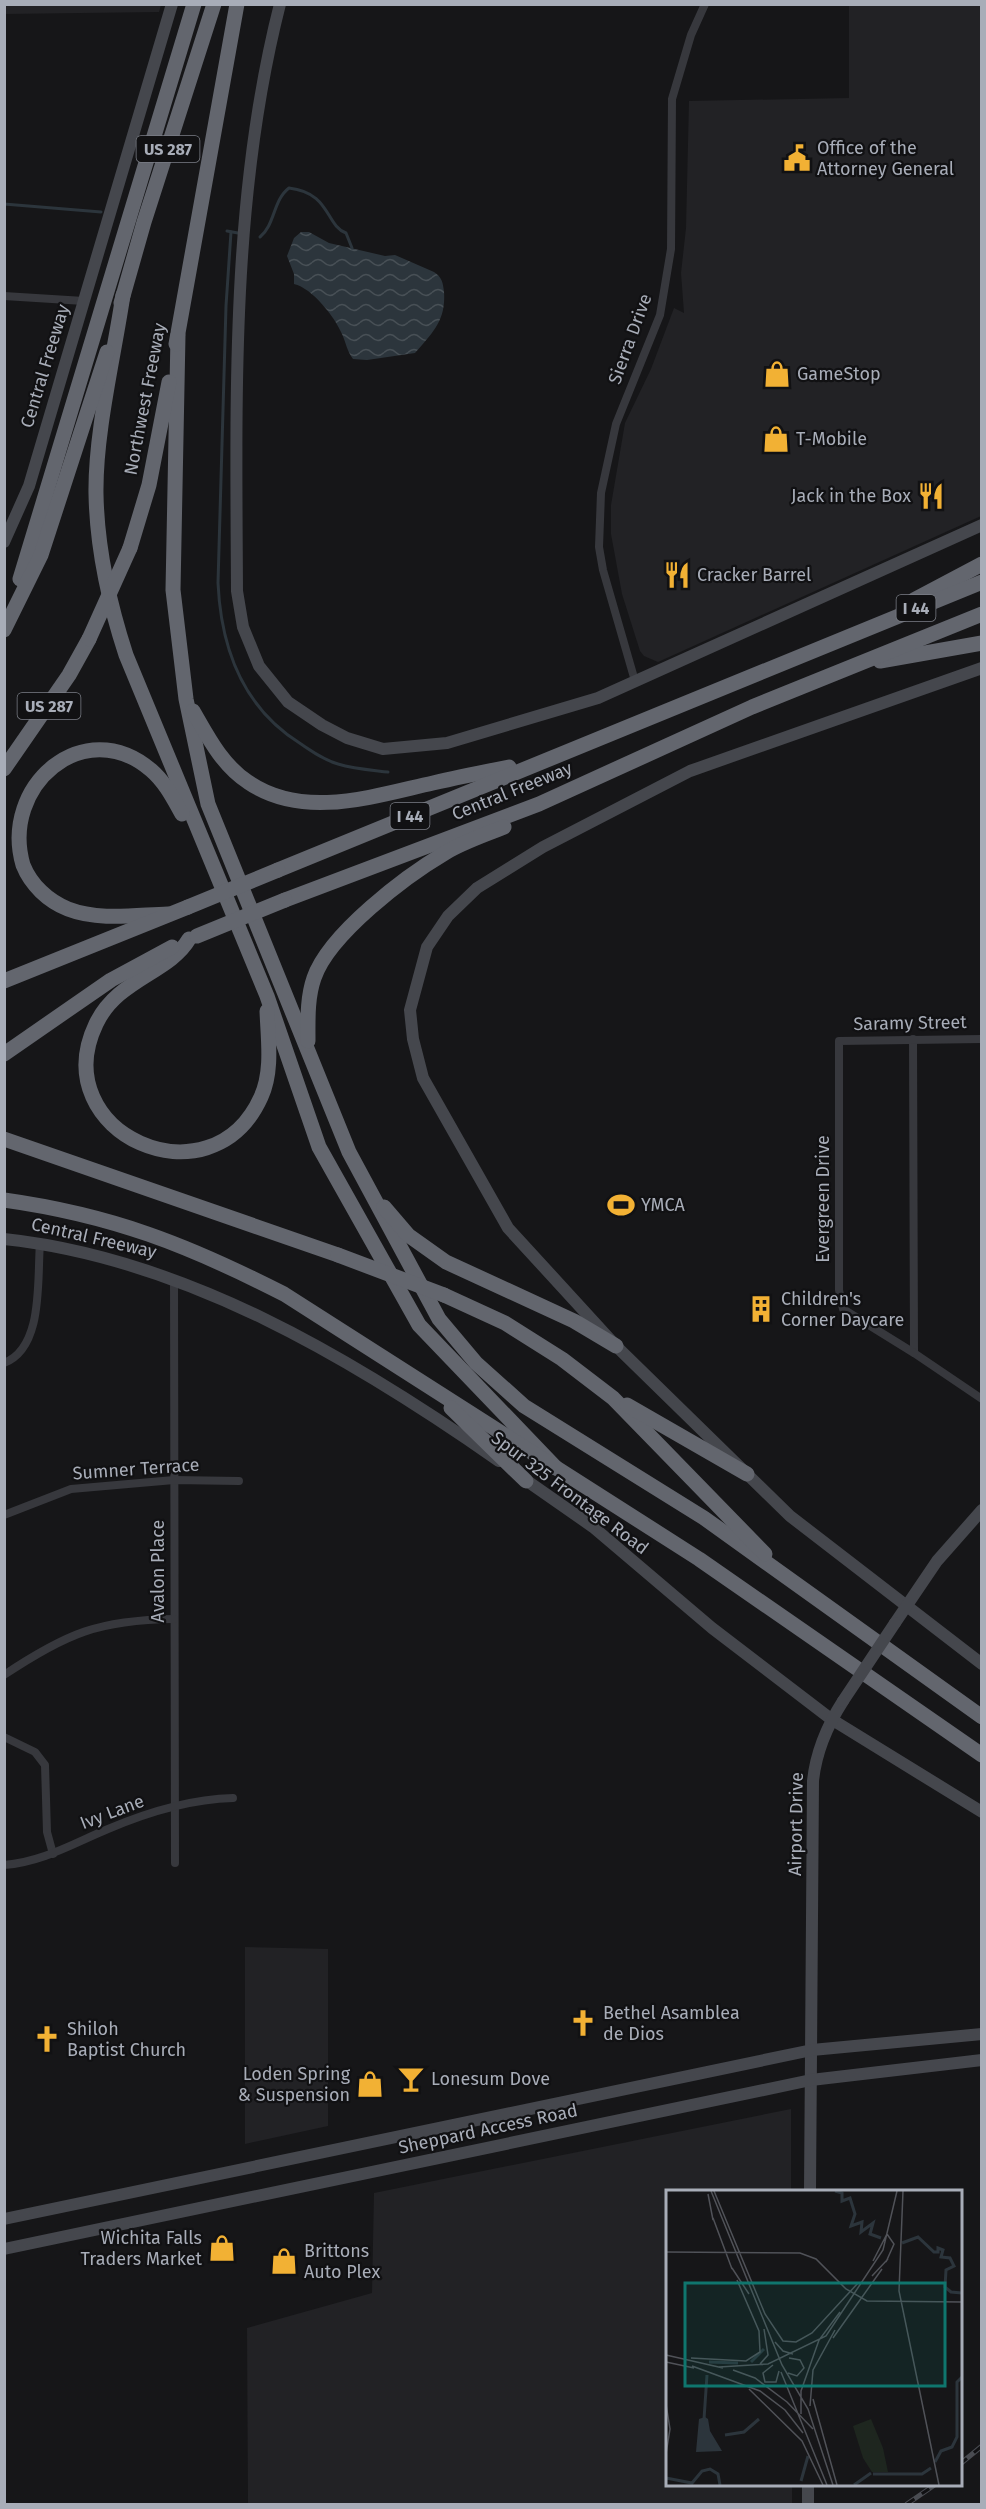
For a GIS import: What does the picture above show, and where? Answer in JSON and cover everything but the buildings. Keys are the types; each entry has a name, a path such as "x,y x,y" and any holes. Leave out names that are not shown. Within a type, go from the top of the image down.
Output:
{"highway":[{"path":"4,619 30,553 194,4"},
{"name":"US 287","path":"4,630 41,555 90,408 214,4"},
{"name":"Northwest Freeway","path":"4,769 64,683 89,639 130,548 149,484 213,148 237,4"},
{"path":"213,148 248,4"},
{"path":"123,295 98,457 96,492 100,549 115,622 126,655 267,996 320,1147 419,1325 556,1468"},
{"path":"178,335 173,590 186,699 208,804 364,1184 439,1319 476,1363 524,1406 704,1518 981,1717"},
{"path":"850,635 981,564"},
{"name":"Central Freeway","path":"4,981 981,582"},
{"name":"Central Freeway","path":"4,1054 111,980 193,938 285,900 538,804 752,707 981,614"},
{"path":"854,665 981,643"},
{"path":"186,699 218,752 238,774 259,789 297,801 326,802 356,799 542,761"},
{"path":"168,914 99,916 81,913 66,909 42,892 25,870 17,840 17,820 29,789 47,768 72,754 98,750 124,754 151,770 167,787 197,843 206,852"},
{"path":"309,1050 309,1008 315,976 330,949 346,931 391,891 445,853 516,821 538,804"},
{"path":"193,938 182,951 124,989 104,1010 95,1024 88,1054 89,1086 103,1115 123,1135 156,1150 186,1152 223,1141 238,1128 251,1114 262,1096 267,1077 267,996"},
{"path":"4,1139 338,1255 444,1295 506,1323 562,1359 613,1398 747,1473"},
{"path":"364,1184 408,1235 446,1262 574,1321 616,1346"},
{"path":"4,1200 98,1216 155,1234 220,1262 284,1294 699,1559 981,1755"},
{"path":"423,1381 526,1481"},
{"path":"613,1398 794,1584"}],"main road":[{"name":"Central Freeway","path":"4,542 29,486 172,4"},
{"path":"280,4 253,147 240,267 237,591 243,627 259,666 288,702 322,725 347,738 383,749 447,743 598,698 981,525"},
{"path":"981,668 690,771 543,847 477,888 448,916 427,947 410,1010 413,1039 423,1078 508,1228 616,1346 790,1516 907,1604 981,1664"},
{"name":"Central Freeway","path":"4,1239 40,1243 125,1262 174,1279"},
{"name":"Spur 325 Frontage Road","path":"174,1279 305,1340 442,1421 593,1527 712,1628 831,1719 981,1812"},
{"name":"Airport Drive","path":"810,2190 815,1761 831,1719 907,1604 937,1561 981,1510"},
{"name":"Sheppard Access Road","path":"4,2219 812,2050 981,2034"},
{"name":"Sheppard Access Road","path":"4,2249 811,2080 981,2060"},
{"path":"808,2485 808,2505"}],"street":[{"name":"Sierra Drive","path":"635,681 603,570 599,547 601,493 616,424 660,315 671,249 672,99 691,35 705,4"},
{"path":"4,296 84,301"},
{"path":"913,1039 914,1353"},
{"name":"Saramy Street","path":"839,1041 981,1039"},
{"name":"Evergreen Drive","path":"839,1041 839,1290 843,1309 914,1353 981,1399"},
{"path":"4,1364 21,1354 33,1332 40,1243"},
{"name":"Avalon Place","path":"174,1279 175,1863"},
{"name":"Sumner Terrace","path":"4,1515 71,1489 174,1480 239,1481"},
{"path":"4,1675 46,1647 95,1626 132,1619 174,1618"},
{"path":"4,1737 35,1752 45,1765 47,1832 53,1854"},
{"name":"Ivy Lane","path":"4,1865 53,1854 111,1827 174,1806 210,1799 233,1798"}],"shaded area":[{"path":"4,5 161,5 159,12 5,14"},
{"path":"849,5 981,5 981,516 658,662 644,656 640,651 622,594 611,534 611,505 625,423 651,369 674,308 684,313 681,273 686,228 689,101 849,98"},
{"path":"245,1947 328,1949 328,2126 245,2144"},
{"path":"791,2109 791,2190 666,2190 666,2485 792,2485 792,2504 248,2504 247,2328 372,2293 374,2193"}],"water":[{"path":"301,232 309,232 329,243 385,256 395,255 439,276 443,283 443,311 437,326 415,353 367,360 353,359 339,327 328,312 308,291 294,284 294,274 287,256 294,238"}],"waterway":[{"path":"260,237 269,226 280,199 289,188 303,191 320,202 339,229 346,233 352,248"},
{"path":"4,204 101,212"},
{"path":"227,231 238,233"},
{"path":"231,232 226,306 218,583 224,631 230,653 250,695 281,729 323,758 344,766 388,772"}],"railway":[{"path":"962,2462 982,2446"},
{"path":"907,2504 935,2485"}],"place":[{"name":"Office of the Attorney General","path":"797,158"},
{"name":"GameStop","path":"777,374"},
{"name":"T-Mobile","path":"776,439"},
{"name":"Jack in the Box","path":"931,496"},
{"name":"Cracker Barrel","path":"677,575"},
{"name":"YMCA","path":"621,1205"},
{"name":"Children's Corner Daycare","path":"761,1309"},
{"name":"Bethel Asamblea de Dios","path":"583,2023"},
{"name":"Shiloh Baptist Church","path":"47,2039"},
{"name":"Lonesum Dove","path":"411,2079"},
{"name":"Loden Spring & Suspension","path":"370,2084"},
{"name":"Wichita Falls Traders Market","path":"222,2248"},
{"name":"Brittons Auto Plex","path":"284,2261"}]}
